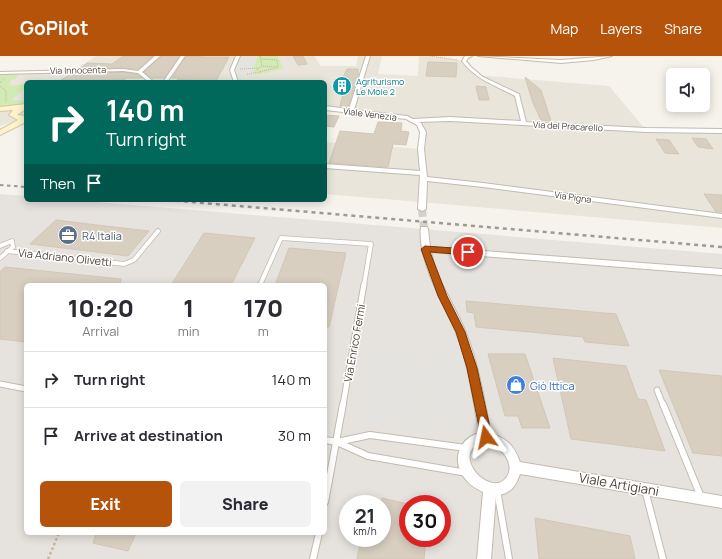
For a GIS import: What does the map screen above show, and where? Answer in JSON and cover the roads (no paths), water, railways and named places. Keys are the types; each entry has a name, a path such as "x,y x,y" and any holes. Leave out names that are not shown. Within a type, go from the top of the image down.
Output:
{"street":[{"path":"149,80 139,72 158,56"},
{"path":"166,80 183,56"},
{"path":"236,80 233,69 238,56"},
{"path":"351,112 368,56"},
{"path":"470,56 466,57 464,61 475,75 483,80 505,88 516,95 524,124"},
{"path":"480,56 553,60 585,60 610,56"},
{"name":"Via Innocenta","path":"0,73 76,70 123,70 139,72"},
{"path":"1,109 24,107"},
{"path":"9,127 16,111 24,107"},
{"name":"Viale Venezia","path":"327,108 415,120"},
{"path":"1,109 14,116 24,118"},
{"name":"Via del Pracarello","path":"415,120 450,119 646,130 722,131"},
{"path":"0,133 24,120"},
{"path":"415,120 423,132 421,148 423,176 422,209"},
{"name":"Via Pigna","path":"327,166 423,176 722,216"},
{"path":"424,229 425,249 442,296 462,337 472,368 486,437"},
{"path":"425,249 722,272"},
{"path":"486,437 500,442 512,453 516,467 515,476 512,482 505,488 493,489 474,481 468,474 464,460 466,448 471,442 478,438 486,437"},
{"name":"Viale Artigiani","path":"516,467 722,502"},
{"path":"484,559 493,489"}],"lane":[{"name":"Via Adriano Olivetti","path":"7,251 124,264 134,260 158,231"},
{"name":"Via Enrico Fermi","path":"261,283 280,238 371,244 327,492"},
{"path":"0,246 4,243 12,241 12,247 0,258"},
{"path":"0,384 24,389"},
{"path":"657,390 702,498"},
{"path":"337,442 370,436 466,448"},
{"path":"327,440 337,442 368,456 468,474"},
{"path":"493,489 509,559"},
{"path":"644,489 663,559"},
{"path":"313,559 319,535"}],"tunnel":[{"path":"422,209 424,229"}],"railway":[{"path":"0,185 24,187"},
{"path":"192,202 722,247"}],"place":[{"name":"Agriturismo Le Moie 2","path":"342,86"},
{"name":"R4 Italia","path":"68,235"},
{"name":"Giò Ittica","path":"516,385"}]}
